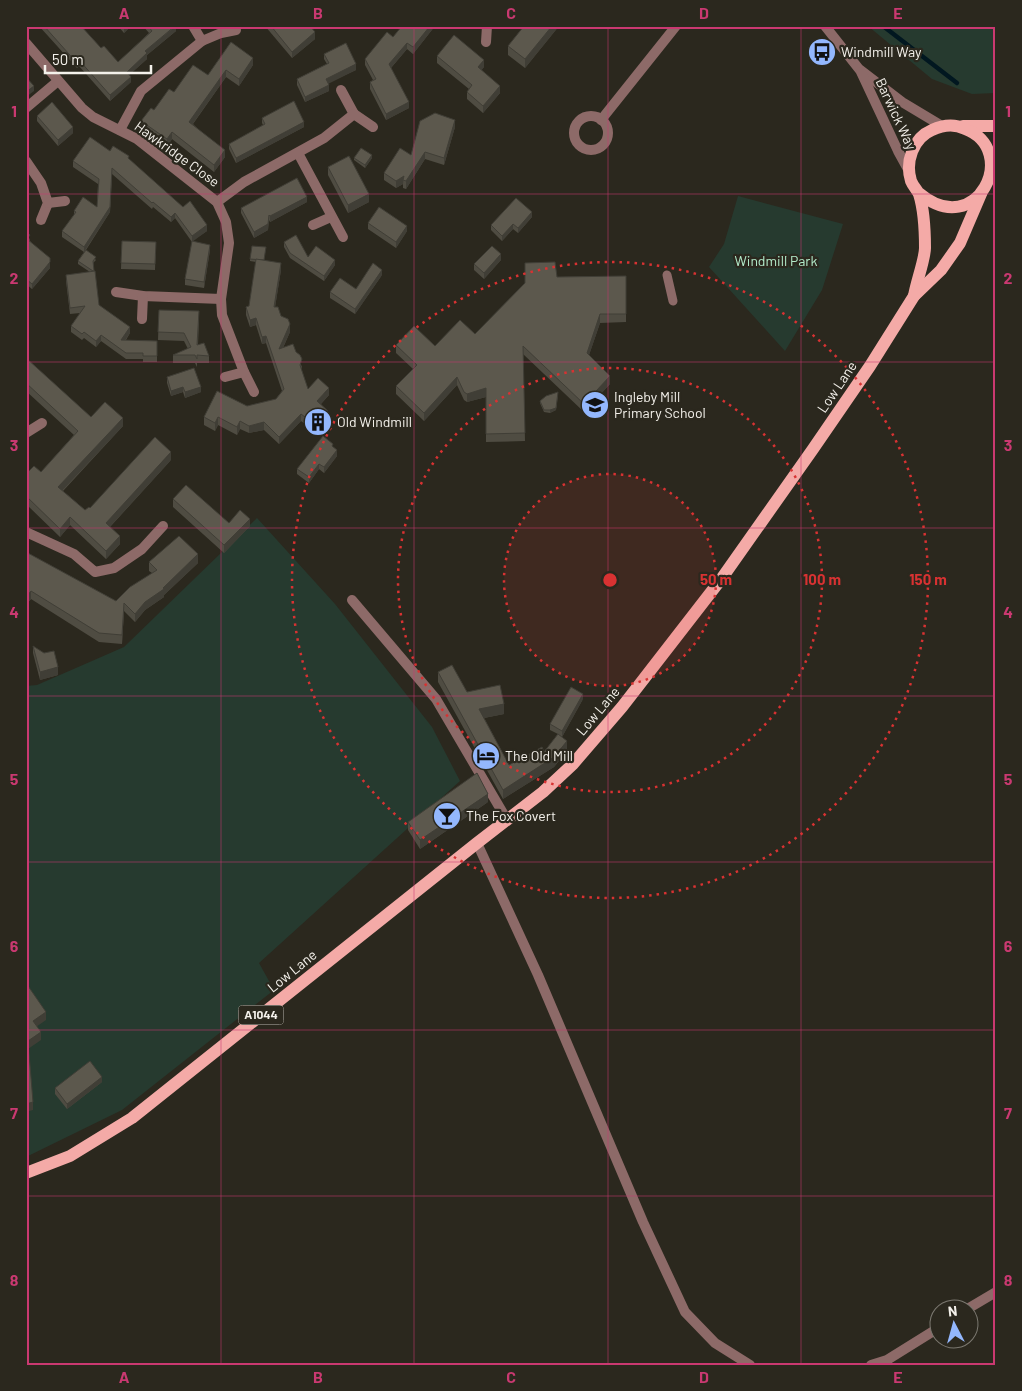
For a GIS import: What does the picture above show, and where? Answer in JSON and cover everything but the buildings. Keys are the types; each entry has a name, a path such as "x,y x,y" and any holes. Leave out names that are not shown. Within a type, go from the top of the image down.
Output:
{"main road":[{"path":"958,126 971,131 981,140 988,151 993,175 981,194 970,202 957,207 943,207 929,202 918,194 912,183 909,158 913,147 930,130 942,126 958,126 996,126"},
{"name":"Low Lane","path":"914,296 925,249 922,210 918,194"},
{"name":"Low Lane","path":"30,1172 70,1156 132,1118 476,843 543,792 573,764 622,707 710,594 814,449 914,296 941,270 960,244 981,194"}],"street":[{"path":"193,26 202,41"},
{"path":"486,42 487,26"},
{"path":"601,120 676,26"},
{"name":"Barwick Way","path":"825,26 860,69 902,102 942,126"},
{"path":"120,130 141,91 202,41 221,33 236,30"},
{"name":"Hawkridge Close","path":"26,43 82,108 93,117 137,139 217,202 226,222 229,243 221,299 222,315 244,372 254,392"},
{"name":"Barwick Way","path":"860,69 898,151 909,170"},
{"path":"26,108 58,81"},
{"path":"342,90 354,114 373,127"},
{"path":"217,202 244,182 324,138 354,114"},
{"path":"298,153 344,237"},
{"path":"26,161 41,183 48,203 41,220"},
{"path":"48,203 65,201"},
{"path":"313,225 331,216"},
{"path":"116,292 143,296 221,299"},
{"path":"142,319 143,296"},
{"path":"225,377 244,372"},
{"path":"26,433 42,423"},
{"path":"26,532 74,554 95,572 114,568 128,559 142,549 163,526"},
{"path":"352,600 436,699 507,820"},
{"path":"476,843 538,975 639,1213 685,1312 715,1343 750,1365"},
{"path":"980,1301 996,1292"},
{"path":"871,1365 887,1360 930,1333"}],"lane":[{"path":"667,275 673,301"}],"green space":[{"path":"868,26 996,26 996,93 972,94 932,79"},
{"name":"Windmill Park","path":"738,196 843,224 822,290 785,351 709,267 724,244"},
{"path":"257,518 335,604 432,727 460,781 259,963 274,990 122,1110 26,1157 26,686 37,685 124,647"}],"waterway":[{"path":"883,26 957,83"}],"place":[{"name":"Windmill Way","path":"822,52"},
{"name":"Ingleby Mill Primary School","path":"595,405"},
{"name":"Old Windmill","path":"318,422"},
{"name":"The Old Mill","path":"486,756"},
{"name":"The Fox Covert","path":"447,816"}]}
